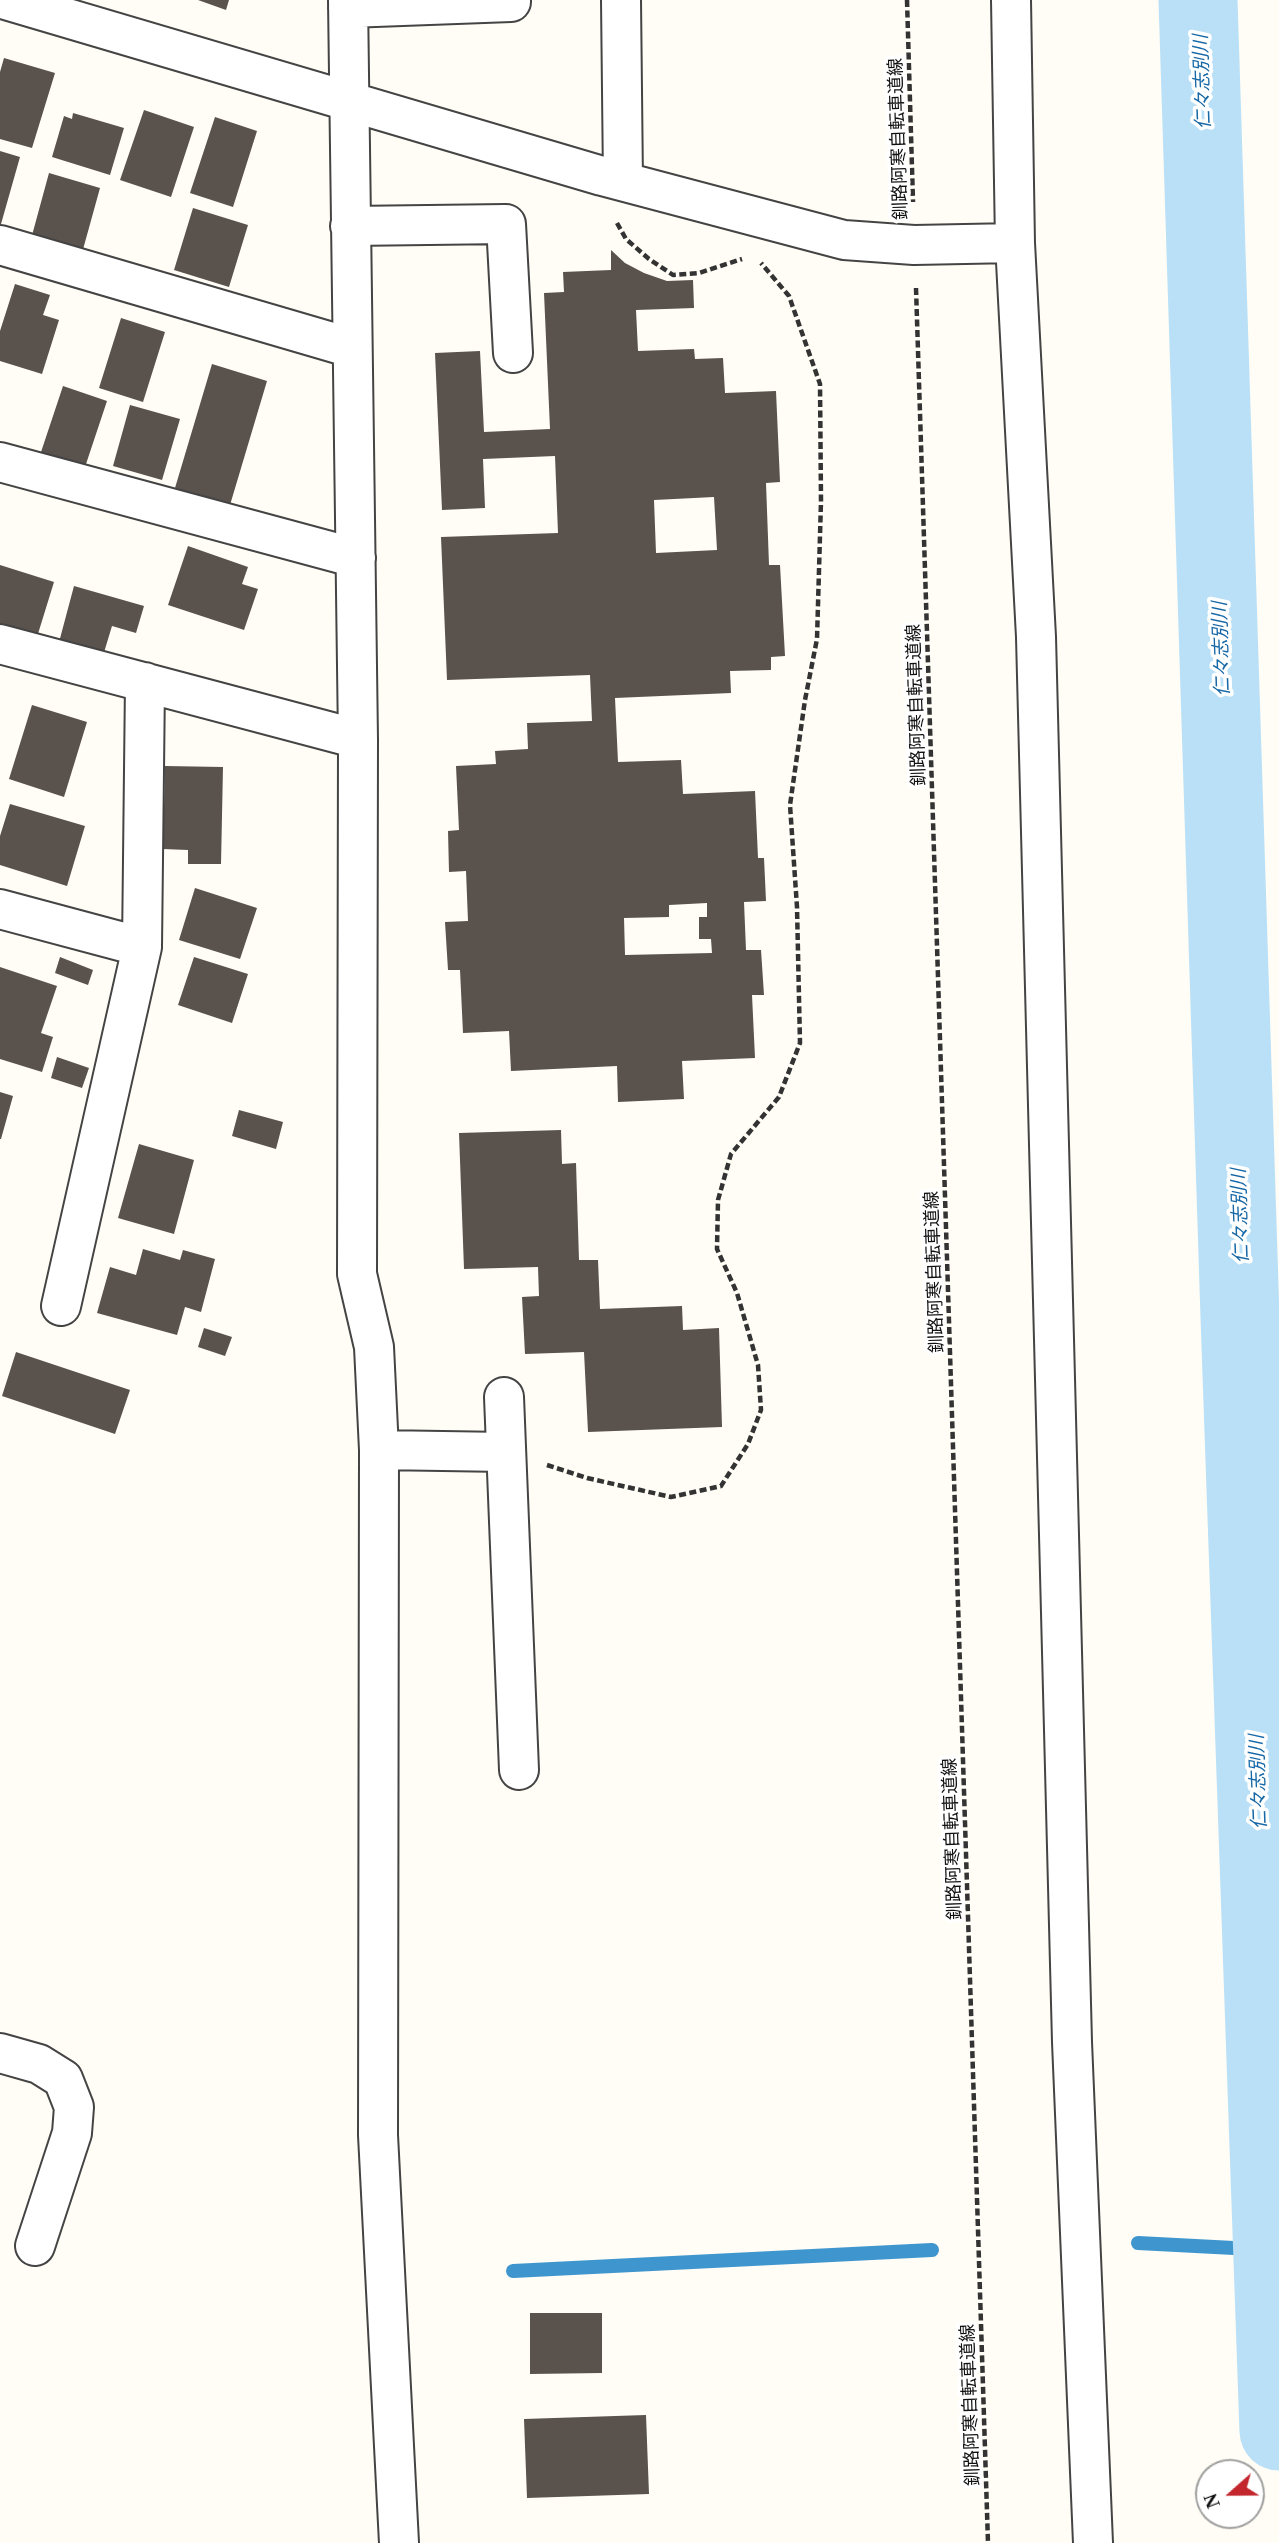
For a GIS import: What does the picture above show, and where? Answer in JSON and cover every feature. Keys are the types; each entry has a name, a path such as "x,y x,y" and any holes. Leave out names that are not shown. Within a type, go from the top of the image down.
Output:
{"street":[{"path":"6,0 612,178 844,240 914,245 1015,243"},
{"path":"399,2543 378,2135 379,1450 373,1347 357,1274 358,738 348,4 512,2 511,0"},
{"path":"612,178 621,0"},
{"path":"1011,0 1015,243 1036,637 1072,2028 1093,2543"},
{"path":"350,226 506,224 513,353"},
{"path":"0,245 352,348"},
{"path":"0,462 356,558"},
{"path":"0,644 358,738"},
{"path":"61,1306 142,947 145,682"},
{"path":"0,909 142,947"},
{"path":"504,1396 519,1770"},
{"path":"379,1450 506,1452"},
{"path":"0,2053 39,2064 63,2079 75,2107 72,2133 35,2246"}],"path":[{"name":"釧路阿寒自転車道線","path":"907,0 988,2543"},
{"path":"506,1452 587,1478 671,1497 721,1486 748,1444 761,1410 758,1365 737,1293 717,1249 718,1200 731,1154 779,1097 800,1043 797,906 790,805 817,639 821,500 820,384 789,296 769,269 752,255 699,273 673,275 626,239 615,218 612,178"}],"building":[{"path":"198,0 229,0 226,10"},
{"path":"4,58 55,73 32,148 0,139 0,72"},
{"path":"144,110 194,127 171,197 120,180"},
{"path":"73,113 124,128 110,175 52,157 64,116 72,119"},
{"path":"215,117 257,131 233,207 190,193"},
{"path":"0,151 20,157 1,224 0,224"},
{"path":"49,173 100,188 82,253 31,239"},
{"path":"193,208 248,225 229,287 174,270"},
{"path":"611,250 625,263 644,273 667,281 693,280 694,308 636,310 638,351 694,349 695,359 723,358 725,393 776,391 780,482 766,483 769,565 780,565 785,656 771,657 771,670 730,671 731,693 615,698 618,762 681,760 683,794 755,791 758,858 764,858 766,901 744,902 746,950 761,950 764,995 752,995 755,1058 682,1061 684,1099 618,1102 617,1066 511,1071 509,1031 463,1033 460,970 448,970 445,922 468,921 466,871 449,872 448,831 459,830 456,766 496,764 495,751 528,749 527,723 592,721 590,675 447,680 441,537 558,533 555,456 483,459 485,508 442,510 435,353 480,351 484,432 550,429 544,293 564,292 563,272 611,270","holes":["714,497 717,550 656,553 654,500","707,903 707,917 699,917 699,939 711,939 712,953 625,955 624,918 669,917 669,905"]},
{"path":"15,284 50,295 43,315 59,320 42,374 0,361 0,331"},
{"path":"121,318 165,332 143,402 99,388"},
{"path":"212,364 267,381 230,505 175,488"},
{"path":"63,386 107,401 85,467 41,452"},
{"path":"130,405 180,419 162,480 113,466"},
{"path":"188,546 248,567 242,584 258,589 244,630 168,605"},
{"path":"0,565 54,582 37,637 0,626"},
{"path":"74,586 144,606 136,633 112,626 102,659 58,646"},
{"path":"32,705 87,722 64,797 9,779"},
{"path":"165,766 223,767 221,864 188,864 188,850 163,849"},
{"path":"10,804 85,826 67,886 0,865 0,836"},
{"path":"195,888 257,908 240,959 179,940"},
{"path":"60,957 93,970 88,985 55,973"},
{"path":"194,957 248,974 232,1023 178,1005"},
{"path":"0,967 57,986 41,1033 53,1037 42,1072 0,1059"},
{"path":"57,1057 89,1068 82,1088 51,1078"},
{"path":"0,1092 13,1096 1,1139 0,1139"},
{"path":"239,1110 283,1122 276,1149 232,1136"},
{"path":"561,1130 562,1164 576,1163 579,1260 598,1260 600,1309 682,1306 683,1330 719,1328 722,1427 588,1432 584,1352 525,1354 522,1297 539,1296 538,1267 464,1269 459,1133"},
{"path":"139,1144 194,1160 174,1234 118,1218"},
{"path":"143,1249 180,1260 183,1250 215,1259 201,1312 185,1307 177,1335 97,1313 110,1267 136,1275"},
{"path":"204,1328 232,1337 225,1356 198,1347"},
{"path":"16,1352 130,1390 115,1434 2,1396"},
{"path":"530,2313 602,2313 602,2373 530,2374"},
{"path":"646,2415 649,2494 527,2498 524,2419"}],"waterway":[{"name":"仁々志別川","path":"1198,0 1279,2431"},
{"path":"1138,2243 1272,2250"},
{"path":"513,2271 932,2250"}]}
